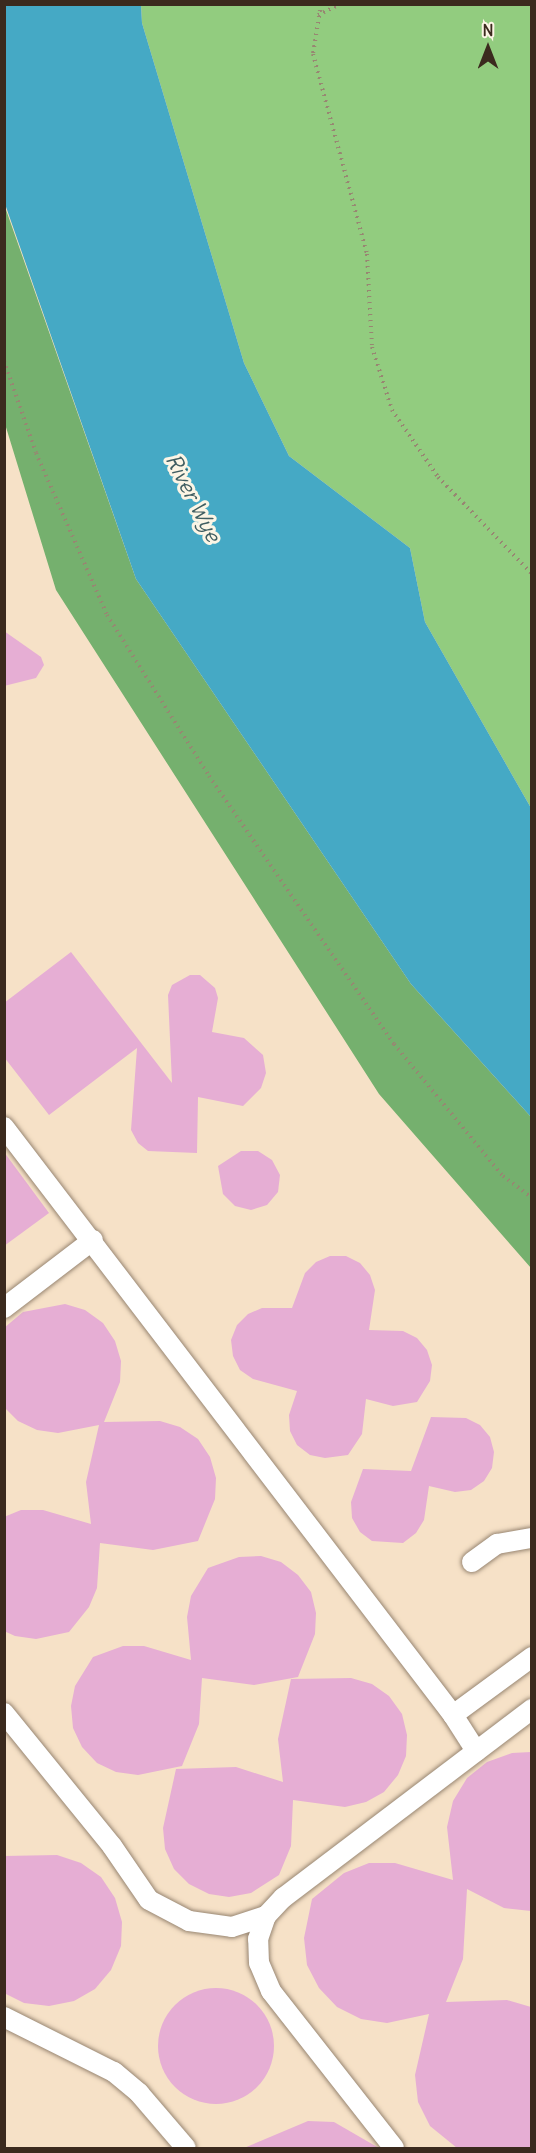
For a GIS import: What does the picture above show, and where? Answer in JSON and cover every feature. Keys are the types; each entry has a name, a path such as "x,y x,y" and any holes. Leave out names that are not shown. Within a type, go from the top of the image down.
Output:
{"lane":[{"path":"4,1127 93,1240 453,1715 476,1752"},
{"path":"4,1308 93,1240"},
{"path":"472,1562 497,1544 531,1538"},
{"path":"453,1715 531,1657"},
{"path":"394,2148 271,1992 260,1963 258,1939 266,1916 283,1898 531,1709"},
{"path":"4,1713 112,1846 149,1900 189,1921 221,1926 232,1927 266,1916"},
{"path":"4,2017 114,2072 138,2093 186,2148"}],"path":[{"path":"321,4 317,15 313,54 367,254 372,347 392,410 438,477 531,574"},
{"path":"317,15 341,4"},
{"path":"4,361 36,453 107,615 208,776 394,1044 503,1176 531,1198"}],"green space":[{"path":"141,5 531,5 531,808 425,622 410,548 289,456 244,363 142,23"},
{"path":"4,204 136,579 411,984 531,1117 531,1268 379,1094 56,590 5,424"}],"water":[{"name":"River Wye","path":"4,5 141,5 142,23 244,363 289,456 410,548 425,622 531,808 531,1117 411,984 136,579 5,204"}],"building":[{"path":"4,631 41,657 44,665 36,678 4,686"},
{"path":"71,952 172,1083 168,995 172,985 190,975 200,975 215,988 218,998 212,1032 244,1038 263,1055 266,1073 261,1088 243,1106 198,1097 197,1153 148,1151 138,1143 131,1130 137,1048 49,1115 4,1057 4,1003"},
{"path":"241,1151 258,1151 272,1160 280,1175 278,1192 267,1205 251,1210 235,1206 223,1194 218,1166"},
{"path":"4,1152 49,1213 4,1246"},
{"path":"330,1256 346,1256 360,1263 370,1275 375,1290 369,1330 403,1331 417,1338 427,1350 432,1365 430,1381 417,1402 393,1406 366,1399 362,1434 348,1455 325,1458 310,1455 297,1445 290,1431 289,1415 297,1391 253,1379 240,1370 233,1356 231,1340 237,1325 248,1314 262,1308 292,1308 305,1273 316,1262"},
{"path":"65,1304 85,1310 103,1323 115,1341 121,1361 120,1382 104,1422 160,1421 180,1427 198,1439 210,1457 216,1478 215,1499 198,1541 153,1550 100,1543 97,1588 89,1607 69,1632 36,1639 15,1636 4,1631 4,1517 21,1510 43,1510 91,1524 86,1482 99,1425 58,1433 37,1430 18,1421 4,1407 4,1328 23,1312"},
{"path":"431,1417 466,1418 480,1425 490,1437 494,1452 492,1468 484,1481 471,1490 455,1492 429,1486 424,1520 416,1533 403,1543 372,1541 360,1532 352,1518 351,1502 363,1469 411,1471"},
{"path":"261,1556 281,1562 298,1575 311,1592 316,1613 315,1634 298,1677 254,1685 202,1678 199,1724 182,1766 138,1775 116,1772 97,1763 82,1747 73,1728 71,1706 75,1686 93,1657 123,1646 144,1646 191,1660 187,1617 191,1596 208,1568 239,1557"},
{"path":"351,1678 372,1684 389,1696 402,1714 407,1735 406,1756 398,1775 384,1792 366,1802 345,1807 293,1800 291,1846 279,1875 251,1893 229,1897 209,1894 189,1884 174,1869 165,1849 163,1828 176,1769 236,1767 283,1782 278,1739 291,1679"},
{"path":"531,1752 531,1911 504,1908 467,1889 463,1959 446,2002 507,2000 531,2007 531,2148 457,2148 430,2126 418,2102 415,2075 429,2014 387,2023 361,2019 337,2007 319,1988 307,1965 304,1938 312,1899 344,1873 369,1863 395,1863 453,1880 447,1827 453,1801 467,1778 487,1762 512,1753"},
{"path":"57,1855 81,1863 101,1877 115,1898 122,1922 121,1946 111,1970 95,1989 74,2001 49,2006 24,2003 4,1993 4,1856"},
{"path":"216,1988 238,1993 257,2005 269,2024 274,2046 269,2068 257,2087 238,2099 216,2104 194,2099 175,2087 163,2068 158,2046 163,2024 175,2005 194,1993"},
{"path":"308,2121 334,2122 379,2148 244,2148"}]}
